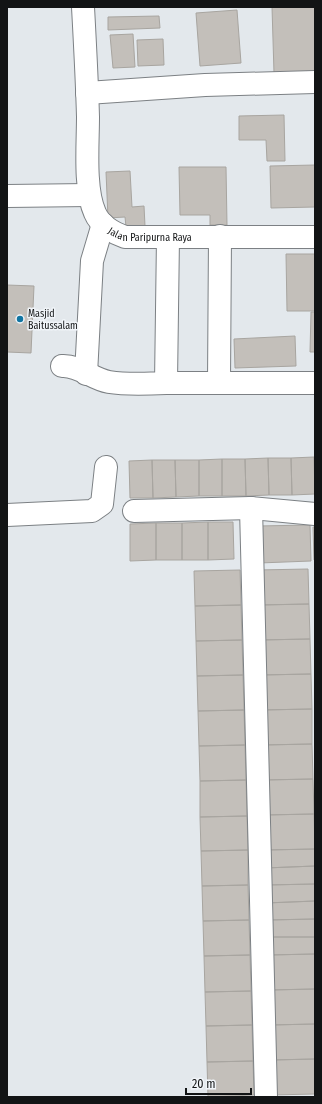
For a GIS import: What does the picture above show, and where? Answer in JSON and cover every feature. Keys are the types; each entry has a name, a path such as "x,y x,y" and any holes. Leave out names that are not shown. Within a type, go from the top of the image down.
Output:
{"street":[{"name":"Jalan Paripurna Raya","path":"83,7 87,93 89,195 95,214 103,224 115,233 125,237 315,237"},
{"path":"87,93 205,86 315,82"},
{"path":"7,196 89,195"},
{"path":"86,374 92,261 103,224"},
{"path":"166,383 168,236"},
{"path":"218,383 220,236"},
{"path":"62,366 72,366 86,374 109,382 315,383"},
{"path":"7,515 92,511 102,504 106,467"},
{"path":"251,508 266,1097"},
{"path":"134,511 251,508 315,514"}],"building":[{"path":"272,7 315,7 315,72 274,73"},
{"path":"237,10 241,63 200,66 196,13"},
{"path":"159,16 160,28 108,30 108,17"},
{"path":"133,34 135,67 113,68 110,35"},
{"path":"163,39 164,65 138,66 137,40"},
{"path":"284,115 285,161 267,161 266,140 239,140 239,116"},
{"path":"315,165 315,207 271,208 270,166"},
{"path":"179,167 226,167 227,225 210,225 210,215 180,215"},
{"path":"130,171 132,207 144,206 145,226 126,227 125,217 108,218 106,172"},
{"path":"286,254 315,254 315,311 287,311"},
{"name":"Masjid Baitussalam","path":"7,285 34,286 31,353 7,352"},
{"path":"311,312 315,312 315,352 310,352"},
{"path":"295,336 296,366 235,368 234,339"},
{"path":"314,457 315,494 292,495 291,458"},
{"path":"268,458 269,495 246,496 245,459"},
{"path":"268,458 291,458 292,495 269,495"},
{"path":"222,459 222,496 199,496 199,460"},
{"path":"222,459 245,459 246,496 222,496"},
{"path":"152,460 153,498 130,498 129,461"},
{"path":"152,460 175,460 176,497 153,498"},
{"path":"175,460 199,460 199,496 176,497"},
{"path":"208,522 208,560 182,560 182,523"},
{"path":"208,522 233,522 234,559 208,560"},
{"path":"156,523 156,560 130,561 130,524"},
{"path":"156,523 182,523 182,560 156,560"},
{"path":"310,525 311,561 259,563 258,526"},
{"path":"313,527 315,527 315,560 314,560"},
{"path":"308,569 309,604 259,605 257,570"},
{"path":"240,570 241,605 195,606 194,571"},
{"path":"309,604 310,639 259,640 259,605"},
{"path":"241,605 242,640 196,641 195,606"},
{"path":"310,639 311,674 260,675 259,640"},
{"path":"242,640 243,675 197,676 196,641"},
{"path":"311,674 312,709 261,710 260,675"},
{"path":"243,675 244,710 198,711 197,676"},
{"path":"312,709 312,744 262,745 261,710"},
{"path":"244,710 245,745 199,746 198,711"},
{"path":"312,744 313,779 263,780 262,745"},
{"path":"245,745 246,780 200,781 199,746"},
{"path":"313,779 314,814 264,815 263,780"},
{"path":"246,780 247,816 200,817 200,781"},
{"path":"314,814 315,849 265,850 264,815"},
{"path":"247,816 248,850 201,851 200,817"},
{"path":"315,849 315,866 265,868 265,850"},
{"path":"248,850 248,885 202,886 201,851"},
{"path":"315,866 315,884 266,885 265,868"},
{"path":"315,884 315,901 266,903 266,885"},
{"path":"248,885 249,920 203,921 202,886"},
{"path":"315,901 315,919 267,920 266,903"},
{"path":"315,919 315,937 267,937 267,920"},
{"path":"249,920 250,955 204,956 203,921"},
{"path":"267,937 315,937 315,954 268,955"},
{"path":"315,954 315,989 269,990 268,955"},
{"path":"250,955 251,991 205,992 204,956"},
{"path":"315,989 315,1024 270,1025 269,990"},
{"path":"251,991 252,1025 206,1026 205,992"},
{"path":"315,1024 315,1059 271,1060 270,1025"},
{"path":"252,1025 253,1061 207,1062 206,1026"},
{"path":"315,1059 315,1094 271,1095 271,1060"},
{"path":"253,1061 254,1095 208,1097 207,1062"}],"place":[{"name":"Masjid Baitussalam","path":"20,319"}]}
